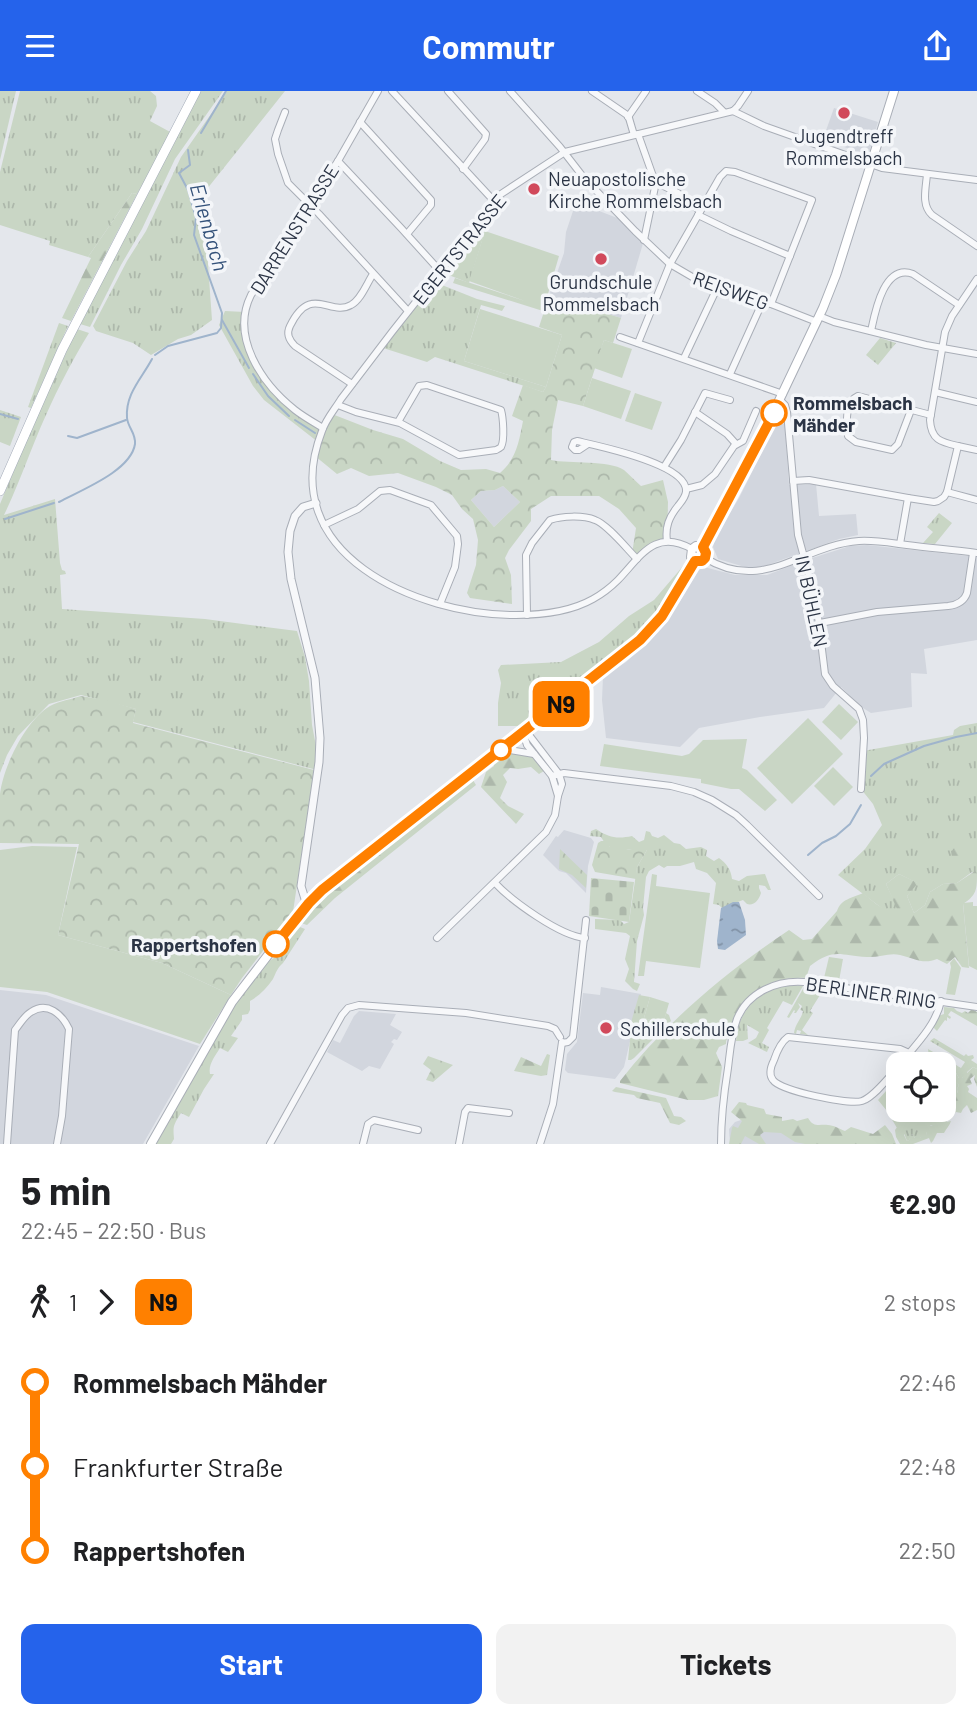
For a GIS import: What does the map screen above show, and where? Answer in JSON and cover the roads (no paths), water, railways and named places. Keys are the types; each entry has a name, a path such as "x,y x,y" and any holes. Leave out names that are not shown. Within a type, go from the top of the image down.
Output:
{"main road":[{"path":"0,491 62,350 196,91"},
{"path":"703,547 743,475 818,319 836,275 894,91"},
{"path":"695,561 690,554 692,549 703,547"},
{"path":"695,561 705,558 703,547"},
{"path":"151,1144 226,1011 311,901 644,636 662,616 695,561"}],"street":[{"name":"DARRENSTRASSE","path":"323,428 296,410 271,385 246,341 243,327 245,312 251,295 338,161 378,91"},
{"path":"392,91 494,201"},
{"path":"448,91 486,134 463,169"},
{"name":"REISWEG","path":"510,91 565,152 584,178 644,240 670,264 694,278 818,319 977,354"},
{"path":"592,91 628,117 654,183 653,203 644,240"},
{"path":"628,117 646,91"},
{"path":"698,91 724,112"},
{"path":"748,91 733,111 764,127 882,168 977,180"},
{"name":"EGERTSTRASSE","path":"667,541 649,547 613,584 590,601 548,613 480,613 440,604 395,589 346,555 324,525 316,503 313,486 314,465 323,428 352,384 494,201 507,189 565,152 733,111"},
{"path":"285,112 276,134 276,143 288,183 408,311"},
{"path":"360,122 432,201 407,234"},
{"path":"338,161 440,271"},
{"path":"638,343 670,264 722,175 728,171 812,200 790,256 730,375"},
{"path":"927,174 927,210 977,246"},
{"path":"654,183 678,193 699,213 731,231 790,256"},
{"path":"871,331 882,293 889,281 899,273 907,271 913,274 959,305"},
{"path":"352,384 295,346 289,339 288,332 297,316 308,305 322,304 342,308 352,305 373,274"},
{"path":"977,279 948,324 931,415 931,428 935,437 977,450"},
{"path":"684,358 718,286"},
{"path":"620,337 730,375 782,397"},
{"path":"338,405 398,422 453,453 466,455 500,449 502,443 503,417 500,410 424,384 419,386 398,422"},
{"path":"936,392 977,402"},
{"path":"664,467 705,393 730,400"},
{"name":"IN BÜHLEN","path":"782,397 788,412 798,535 820,623 827,678 859,709 863,720 860,789"},
{"path":"911,410 898,444 892,450 856,442 848,436 849,406 856,397 865,397 931,415"},
{"path":"686,489 699,486 717,472 736,444 743,441 756,411"},
{"path":"695,412 727,434 736,444"},
{"path":"588,444 664,467 681,479 686,489 684,498 668,520 667,541 692,549"},
{"path":"793,481 809,480 936,501 943,499 947,492 958,446"},
{"path":"324,525 358,509 383,490 431,505 453,529 458,539 455,567 440,604"},
{"path":"947,492 977,500"},
{"path":"901,544 908,498"},
{"path":"311,901 301,885 320,738 315,678 291,579 288,552 295,516 303,507 316,503"},
{"path":"527,615 526,555 550,520 564,517 595,520 637,559"},
{"path":"705,558 728,568 753,572 768,570 850,542 872,541 975,553 967,593 958,604 877,612 820,623"},
{"path":"525,732 527,745 555,775"},
{"path":"438,938 536,843 555,815 558,796 555,775 525,732"},
{"path":"503,748 535,755"},
{"path":"555,775 564,773 671,786 702,796 736,815 819,896"},
{"path":"495,883 532,914 581,938"},
{"path":"561,1040 573,1032 581,938 586,920"},
{"name":"BERLINER RING","path":"721,1144 723,1098 735,1028 744,1008 756,995 774,985 792,982 977,1007"},
{"path":"910,1052 935,1017 940,1001"},
{"path":"270,1144 342,1015 348,1008 359,1005 474,1014 555,1029 561,1040 553,1104 540,1144"},
{"path":"7,1144 15,1030 31,1011 40,1008 59,1013 69,1028 57,1144"},
{"path":"886,1079 869,1098 852,1102 809,1094 777,1084 771,1077 771,1069 788,1037 900,1049 907,1052"},
{"path":"459,1144 468,1108 509,1114"},
{"path":"363,1144 368,1124 374,1120 418,1130"}],"water":[{"path":"739,902 745,920 746,935 725,950 718,949 721,908"}],"waterway":[{"name":"Erlenbach","path":"201,133 226,91"},
{"name":"Erlenbach","path":"155,355 168,346 217,333 221,328 222,313 194,235 196,218 188,190 179,173 190,165 188,150"},
{"path":"222,320 249,368"},
{"name":"Erlenbach","path":"59,502 104,479 125,463 131,454 135,440 127,418 127,409 135,387 152,359"},
{"path":"253,374 268,396 289,416"},
{"path":"0,414 18,419"},
{"path":"68,436 77,438 126,420"},
{"path":"295,420 315,433"},
{"name":"Erlenbach","path":"5,519 54,503"},
{"path":"871,776 884,764 924,746 977,733"},
{"path":"808,855 850,824 861,805"}],"place":[{"name":"Jugendtreff Rommelsbach","path":"844,113"},
{"name":"Neuapostolische Kirche Rommelsbach","path":"534,189"},
{"name":"Grundschule Rommelsbach","path":"601,259"},
{"name":"Rommelsbach Mähder","path":"774,413"},
{"name":"Rappertshofen","path":"276,944"},
{"name":"Schillerschule","path":"606,1028"}]}
